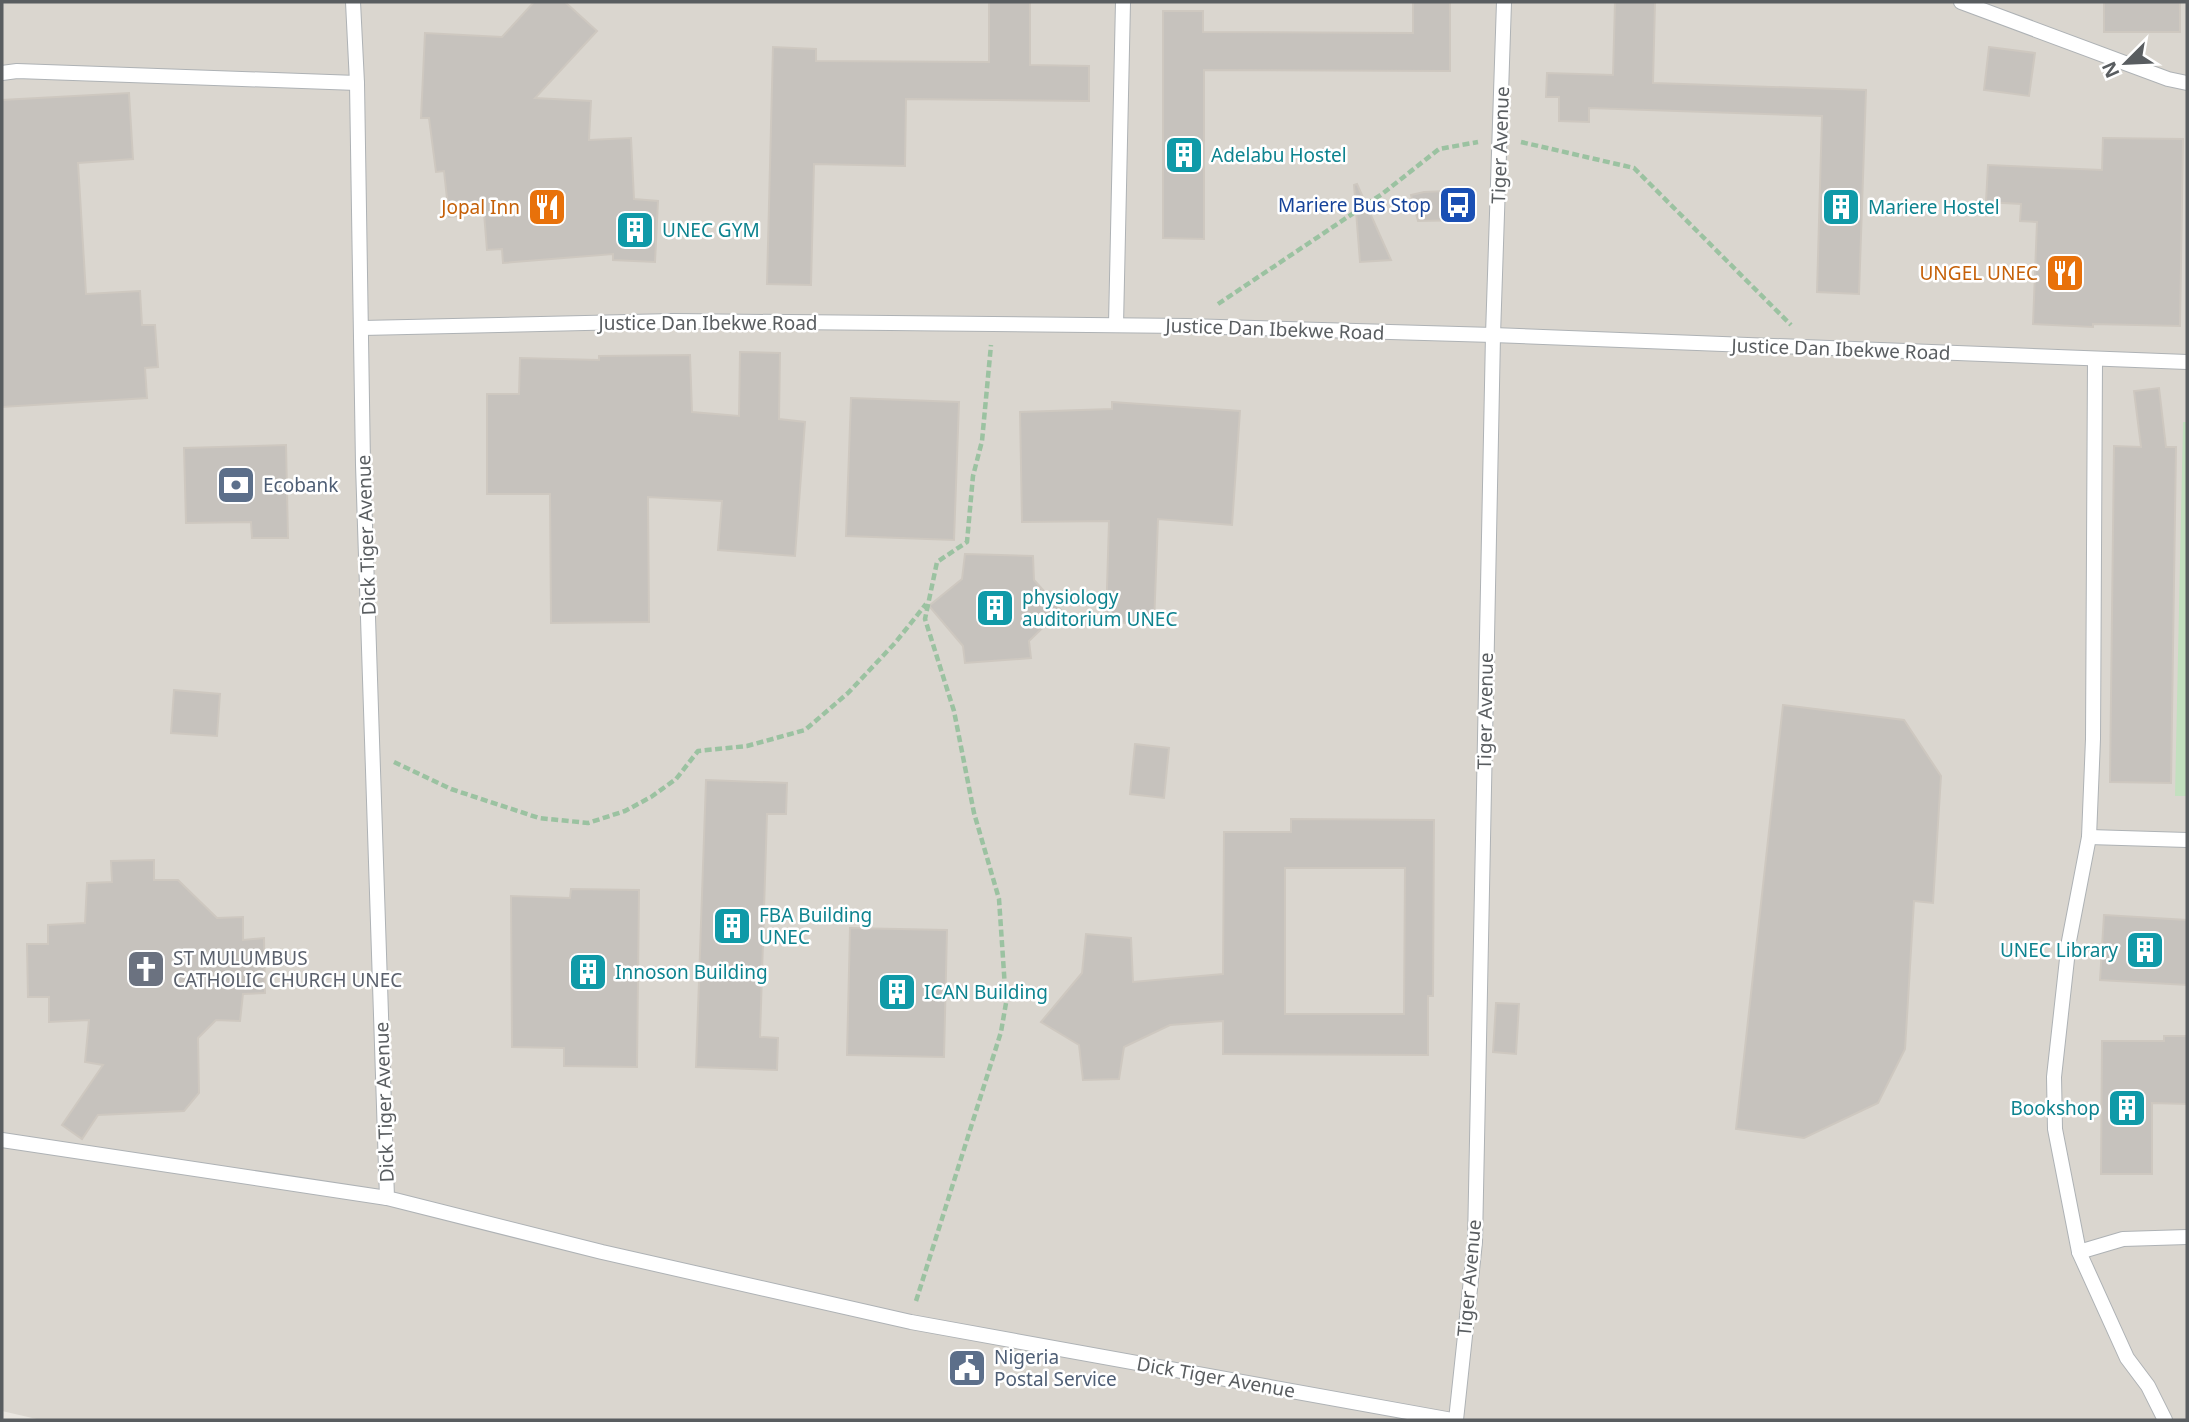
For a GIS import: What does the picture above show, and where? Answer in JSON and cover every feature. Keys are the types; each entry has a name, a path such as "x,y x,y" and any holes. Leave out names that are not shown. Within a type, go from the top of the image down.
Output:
{"lane":[{"name":"Dick Tiger Avenue","path":"353,2 357,83 363,465 387,1198 602,1252 911,1322 1454,1420"},
{"path":"1116,325 1122,2"},
{"name":"Tiger Avenue","path":"1454,1420 1475,1242 1493,335 1504,2"},
{"path":"1961,2 2168,79 2187,83"},
{"path":"2,73 18,71 357,83"},
{"name":"Justice Dan Ibekwe Road","path":"362,328 673,321 1116,325 1493,335 2187,362"},
{"path":"2095,360 2093,739 2089,837 2069,941 2054,1077 2055,1129 2079,1252 2127,1358 2148,1386 2165,1420"},
{"path":"2089,837 2187,840"},
{"path":"2,1140 387,1198"},
{"path":"2079,1252 2123,1239 2187,1237"}],"path":[{"path":"911,1322 1000,1032 1006,1003 999,900 974,813 954,711 925,620 937,562 967,542 973,476 982,441 993,325"},
{"path":"372,752 451,789 539,818 588,823 625,811 651,797 676,779 698,751 747,746 805,730 848,693 895,643 927,603"}],"shaded area":[{"path":"2,2 2187,2 2187,1420 41,1420 2,1411"}],"green space":[{"path":"2183,422 2187,422 2187,796 2175,796"}],"building":[{"path":"534,2 565,2 597,31 535,98 591,101 589,140 631,138 634,199 658,201 655,262 613,260 613,254 503,263 502,249 487,250 484,213 449,217 444,171 436,172 429,118 421,118 425,33 502,37"},
{"path":"989,2 1030,2 1030,65 1089,66 1089,101 906,99 905,166 814,164 811,285 767,284 773,47 816,49 816,61 989,62"},
{"name":"Adelabu Hostel","path":"1413,2 1450,2 1450,71 1204,70 1204,239 1163,238 1163,11 1203,11 1203,32 1413,33"},
{"name":"Mariere Hostel","path":"1615,2 1655,2 1653,83 1866,90 1859,294 1817,292 1822,116 1589,108 1589,122 1559,121 1559,97 1546,97 1547,73 1613,75"},
{"path":"2104,2 2180,2 2180,32 2104,32"},
{"path":"1989,47 2035,53 2029,96 1984,90"},
{"path":"129,93 133,159 78,163 86,294 140,291 142,325 155,325 158,367 145,368 147,398 2,407 2,100"},
{"path":"2103,138 2183,139 2180,326 2093,324 2093,327 2033,324 2037,222 2020,221 2021,204 1986,202 1988,165 2102,170"},
{"path":"1357,184 1391,260 1360,262 1354,185"},
{"path":"1470,190 1471,220 1418,221 1411,195"},
{"path":"740,352 780,353 779,419 805,422 795,556 718,550 722,501 648,497 649,622 551,623 550,494 487,494 487,394 519,394 520,358 599,360 599,356 690,355 692,412 739,416"},
{"path":"2159,388 2166,447 2176,447 2171,783 2110,782 2114,446 2141,447 2134,391"},
{"path":"851,398 959,402 954,540 846,536"},
{"path":"1112,402 1240,411 1232,525 1158,519 1154,624 1106,622 1109,521 1022,522 1020,412 1112,409"},
{"name":"Ecobank","path":"286,445 288,538 252,538 251,522 186,523 184,448"},
{"name":"physiology auditorium UNEC","path":"965,554 1033,556 1034,580 1061,610 1029,641 1031,658 965,663 963,646 929,606 962,579"},
{"path":"174,690 220,694 217,736 171,733"},
{"path":"1783,705 1904,720 1941,776 1933,903 1914,901 1905,1049 1878,1103 1804,1138 1736,1129"},
{"path":"1135,744 1169,748 1164,798 1130,794"},
{"name":"FBA Building UNEC","path":"706,780 787,783 786,814 767,814 760,1037 778,1038 777,1070 696,1067"},
{"path":"1291,819 1434,820 1433,996 1428,996 1428,1055 1223,1054 1223,1021 1170,1025 1124,1047 1119,1079 1083,1080 1079,1045 1041,1022 1082,973 1086,934 1131,938 1133,982 1223,974 1224,832 1291,832","holes":["1285,868 1405,868 1404,1014 1285,1014"]},
{"name":"ST MULUMBUS CATHOLIC CHURCH UNEC","path":"154,860 154,880 178,880 217,918 243,917 243,940 264,938 265,993 243,994 240,1021 216,1020 198,1038 199,1093 184,1111 98,1115 82,1139 62,1125 103,1065 85,1062 89,1020 49,1022 49,997 28,997 27,944 48,944 48,925 85,923 87,883 112,882 111,861"},
{"name":"Innoson Building","path":"571,889 639,890 637,1067 564,1066 564,1048 512,1047 511,896 570,898"},
{"name":"UNEC Library","path":"2104,915 2187,920 2187,985 2100,980"},
{"name":"ICAN Building","path":"850,928 947,930 944,1057 847,1055"},
{"path":"1496,1003 1519,1004 1516,1054 1493,1052"},
{"name":"Bookshop","path":"2164,1036 2187,1036 2187,1104 2152,1103 2152,1174 2101,1174 2102,1041 2164,1041"}],"place":[{"name":"Adelabu Hostel","path":"1184,155"},
{"name":"Mariere Bus Stop","path":"1458,205"},
{"name":"Jopal Inn","path":"547,207"},
{"name":"Mariere Hostel","path":"1841,207"},
{"name":"UNEC GYM","path":"635,230"},
{"name":"UNGEL UNEC","path":"2065,273"},
{"name":"Ecobank","path":"236,485"},
{"name":"physiology auditorium UNEC","path":"995,608"},
{"name":"FBA Building UNEC","path":"732,926"},
{"name":"UNEC Library","path":"2145,950"},
{"name":"ST MULUMBUS CATHOLIC CHURCH UNEC","path":"146,969"},
{"name":"Innoson Building","path":"588,972"},
{"name":"ICAN Building","path":"897,992"},
{"name":"Bookshop","path":"2127,1108"},
{"name":"Nigeria Postal Service","path":"967,1368"}]}
